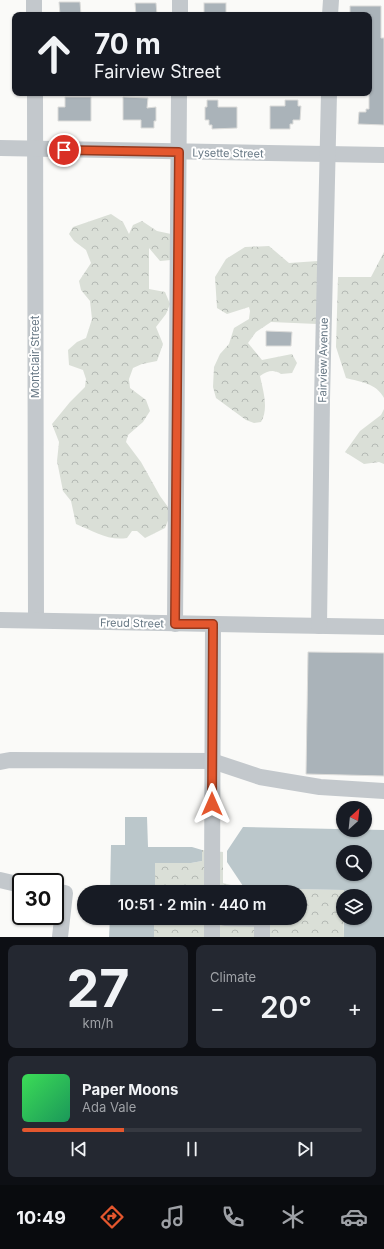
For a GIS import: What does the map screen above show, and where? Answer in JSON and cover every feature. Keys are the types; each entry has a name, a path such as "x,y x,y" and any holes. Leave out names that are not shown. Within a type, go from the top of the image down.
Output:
{"street":[{"path":"34,0 34,12"},
{"path":"180,0 180,12"},
{"path":"330,12 331,0"},
{"name":"Montclair Street","path":"35,96 34,388 36,620"},
{"path":"175,624 179,96"},
{"name":"Fairview Avenue","path":"319,626 322,400 329,96"},
{"name":"Lysette Street","path":"0,148 384,155"},
{"name":"Freud Street","path":"0,620 384,627"},
{"path":"212,885 213,624"},
{"path":"0,762 18,760 212,761 260,776 320,787 384,791"},
{"path":"0,880 12,882"},
{"path":"64,893 66,893 64,908"},
{"path":"60,937 62,925"},
{"path":"212,925 212,937"},
{"path":"262,925 262,937"}],"green space":[{"path":"111,214 123,222 129,234 133,225 142,221 157,231 171,234 171,260 160,261 149,248 149,289 165,292 170,304 166,314 156,327 163,344 157,361 142,364 133,368 129,379 130,388 146,400 150,411 143,422 128,435 126,442 141,462 160,496 168,507 169,518 165,528 145,538 137,531 132,531 127,538 120,539 107,537 76,524 71,501 63,491 57,461 59,442 52,424 70,402 85,387 86,379 83,370 69,365 68,350 77,342 86,338 92,319 90,301 81,290 79,281 91,263 86,250 74,241 69,234 73,227"},
{"path":"269,246 289,263 318,261 317,324 271,322 256,332 248,343 262,360 292,354 297,363 292,373 281,374 270,371 260,376 265,399 265,411 261,422 254,423 246,420 216,398 213,387 214,367 220,354 229,344 234,328 249,319 250,311 249,307 227,314 217,308 215,277 226,259 245,247"},
{"path":"384,252 384,398 377,389 372,386 346,378 336,347 338,277 371,277"},
{"path":"384,409 384,464 379,462 364,464 345,452 360,431 381,415"},
{"path":"202,850 223,852 223,883 231,885 155,885 155,863 191,863 202,861"},
{"path":"307,889 336,890 336,925 344,925 344,937 154,937 154,925 307,925"}],"shaded area":[{"path":"125,817 147,817 148,847 192,847 202,850 202,861 191,863 155,863 155,885 110,885 111,845 125,845"},
{"path":"243,827 336,829 336,837 372,837 372,830 384,830 384,937 344,937 344,925 372,925 372,889 307,889 307,885 242,885 227,862 227,851"},
{"path":"110,925 154,925 154,937 109,937"}],"building":[{"path":"59,2 80,2 81,12 60,12"},
{"path":"135,3 156,3 157,12 136,12"},
{"path":"204,3 226,3 226,12 204,12"},
{"path":"350,6 381,6 381,38 384,38 384,125 358,124 359,112 366,112 366,109 369,109 369,96 372,96 372,12 350,12"},
{"path":"65,97 91,97 91,121 58,121 58,107 65,107"},
{"path":"123,97 148,98 147,108 156,107 156,121 154,121 154,128 141,128 141,120 123,120"},
{"path":"207,100 218,100 218,107 237,107 237,128 212,129 212,125 209,125 209,120 205,120 205,107 207,107"},
{"path":"285,100 298,100 298,106 301,106 300,120 293,120 293,124 290,124 290,129 270,129 270,106 285,106"},
{"path":"266,331 292,332 291,346 266,346"},
{"path":"308,652 384,653 384,776 306,774"}],"route":[{"path":"64,150 179,152 175,624 213,624 212,804"}]}
